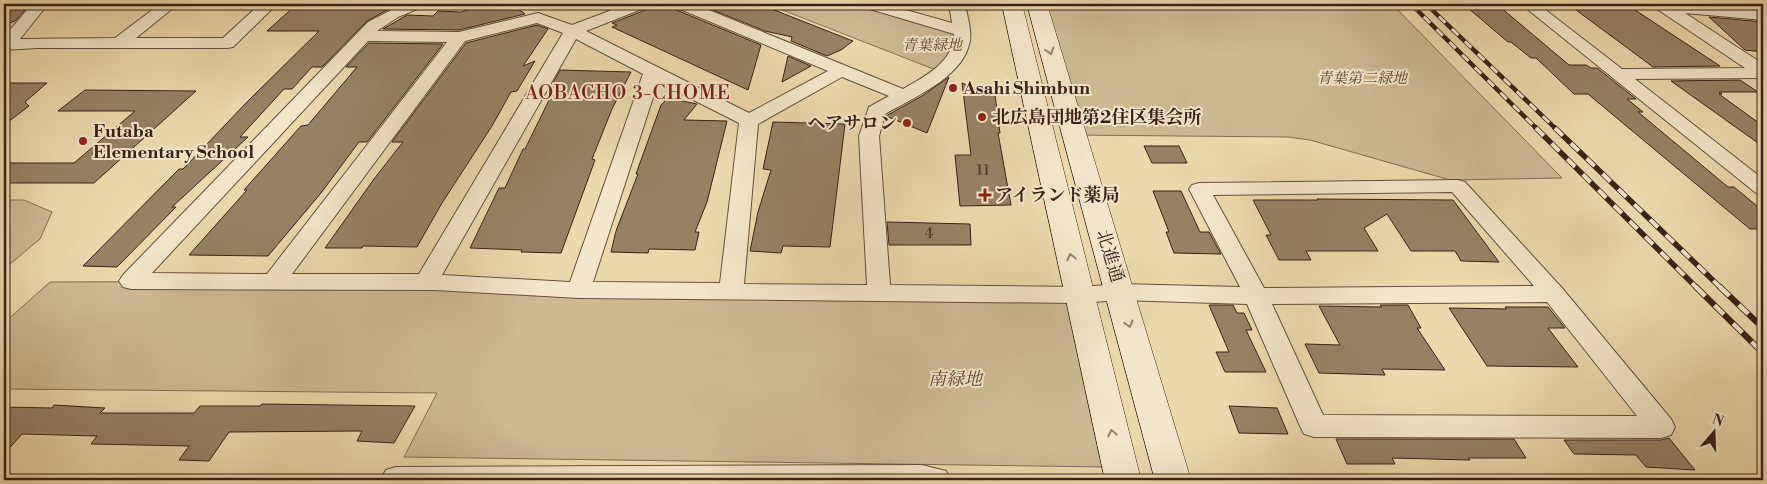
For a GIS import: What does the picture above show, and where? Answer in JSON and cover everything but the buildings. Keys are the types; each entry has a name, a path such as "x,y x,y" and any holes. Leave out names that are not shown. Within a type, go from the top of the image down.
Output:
{"street":[{"path":"5,45 40,4"},
{"path":"119,43 170,4"},
{"path":"5,45 228,43 269,4"},
{"path":"416,4 392,14 374,25 131,281 426,282 579,290 879,291 1080,295 1120,292 1256,296 1554,294"},
{"path":"426,282 572,31 641,4"},
{"path":"681,4 904,96"},
{"path":"869,4 961,31"},
{"path":"879,291 869,136 876,111 904,96 941,72 953,59 960,48 961,31 957,4"},
{"name":"北進通","path":"1012,4 1123,480"},
{"name":"北進通","path":"1036,4 1173,480"},
{"path":"1529,4 1763,189"},
{"path":"1663,5 1763,73"},
{"path":"1663,5 1763,14"},
{"path":"364,36 459,37 538,18 572,31 749,121"},
{"path":"274,282 459,37"},
{"path":"749,121 842,70"},
{"path":"579,290 652,72"},
{"path":"1617,74 1763,73"},
{"path":"731,290 749,121"},
{"path":"1458,186 1554,294 1661,427 1314,426 1256,296 1198,189 1458,186"},
{"path":"395,480 396,478 759,480 922,477 936,480"}],"green space":[{"name":"青葉緑地","path":"767,4 869,4 961,31 941,72"},
{"name":"青葉第二緑地","path":"1037,4 1392,4 1562,178 1450,180 1310,140 1288,137 1073,135"},
{"path":"4,200 24,200 52,212 40,239 4,269"},
{"name":"南緑地","path":"274,281 1080,295 1105,467 404,457 437,393 4,389 4,323 50,282"}],"railway":[{"path":"1411,4 1537,129"},
{"path":"1426,4 1556,129"},
{"path":"1536,128 1697,288"},
{"path":"1555,128 1721,288"},
{"path":"1696,287 1763,353"},
{"path":"1720,287 1763,328"}],"place":[{"name":"Asahi Shimbun","path":"953,88"},
{"name":"北広島団地第2住区集会所","path":"982,117"},
{"name":"ヘアサロン","path":"907,123"},
{"name":"Futaba Elementary School","path":"83,141"},
{"name":"アイランド薬局","path":"985,195"}],"district":[{"name":"AOBACHO 3-CHOME","path":"628,93"}]}
